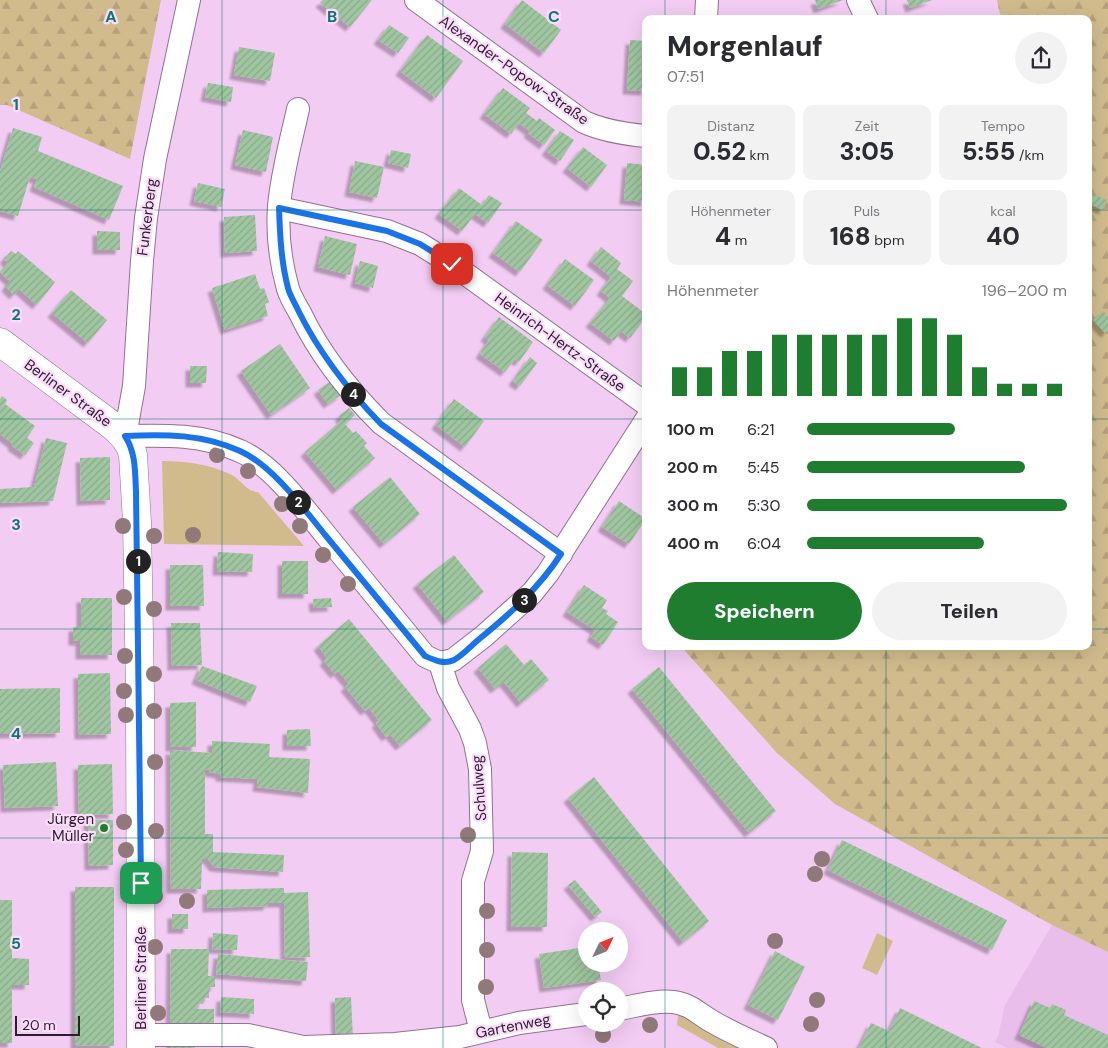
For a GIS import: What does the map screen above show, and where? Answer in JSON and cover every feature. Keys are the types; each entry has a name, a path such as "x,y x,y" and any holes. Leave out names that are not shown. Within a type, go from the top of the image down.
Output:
{"street":[{"name":"Funkerberg","path":"125,436 134,386 142,262 150,185 189,0"},
{"name":"Alexander-Popow-Straße","path":"416,0 584,122 614,132 642,136"},
{"path":"706,15 707,0"},
{"path":"858,0 865,15"},
{"path":"298,109 283,178 279,208 280,250 289,290 308,330 330,365 357,399 381,424 561,554"},
{"name":"Heinrich-Hertz-Straße","path":"279,208 387,231 420,244 452,264 642,401"},
{"name":"Berliner Straße","path":"0,342 125,436 133,454 137,522 141,817 141,1041"},
{"path":"125,436 186,436 215,441 242,451 267,469 315,522 425,656 440,663 454,660 510,614 532,592 561,554 642,426"},
{"name":"Schulweg","path":"440,663 448,688 470,729 480,769 482,851 473,881 473,1000 481,1031"},
{"path":"628,1007 658,1002 683,1004 693,1007 705,1018 724,1029 766,1048"},
{"name":"Gartenweg","path":"141,1041 248,1035 303,1047 395,1044 460,1037 519,1023 578,1015"}],"shaded area":[{"path":"1052,925 1108,952 1108,1048 1007,1048 995,1042 1005,1005"}],"green space":[{"path":"0,0 161,0 130,159 7,105 0,105"},
{"path":"997,0 1108,0 1108,952 1052,925 835,804 777,753 685,650 1092,650 1092,15 1000,15"},
{"path":"162,461 198,464 232,475 247,488 258,492 304,546 164,544"},
{"path":"877,933 893,941 877,975 862,968"},
{"path":"678,1015 745,1048 718,1048 677,1025"}],"building":[{"path":"323,0 372,0 350,27 320,3"},
{"path":"522,0 561,30 544,53 505,24"},
{"path":"815,0 843,0 818,9"},
{"path":"907,0 932,0 910,8"},
{"path":"389,25 409,38 398,53 378,40"},
{"path":"427,35 463,61 436,98 400,71"},
{"path":"630,40 642,41 642,91 627,90"},
{"path":"239,47 275,53 270,81 234,75"},
{"path":"208,83 233,87 231,102 205,97"},
{"path":"503,88 530,108 526,113 537,121 539,118 555,130 544,145 528,133 530,131 519,123 511,134 484,114"},
{"path":"13,128 42,137 38,151 123,186 109,220 34,187 37,179 30,177 18,216 0,211 0,172"},
{"path":"243,130 273,137 266,172 235,165"},
{"path":"560,131 574,140 560,161 546,151"},
{"path":"583,147 607,165 591,187 567,168"},
{"path":"391,150 411,154 408,168 388,163"},
{"path":"355,161 384,167 377,198 349,192"},
{"path":"627,163 642,165 642,202 624,200"},
{"path":"198,183 225,189 221,207 194,201"},
{"path":"459,188 482,205 489,195 502,203 488,223 475,214 462,231 439,214"},
{"path":"1095,195 1107,200 1103,210 1092,205"},
{"path":"255,215 257,251 225,253 224,217"},
{"path":"516,221 543,240 520,272 493,253"},
{"path":"97,231 120,232 120,250 97,250"},
{"path":"325,236 357,244 350,275 318,267"},
{"path":"601,247 621,263 617,269 633,281 622,296 642,311 642,322 630,338 621,331 614,341 590,323 610,298 601,291 611,277 591,261"},
{"path":"11,251 16,254 18,251 55,282 37,305 19,289 14,295 6,287 10,281 0,272 8,263 4,259"},
{"path":"565,259 594,280 575,306 547,285"},
{"path":"360,261 378,266 373,288 355,283"},
{"path":"255,274 260,289 264,288 269,302 265,304 268,316 225,330 212,288"},
{"path":"71,290 107,320 88,343 52,313"},
{"path":"1103,311 1108,316 1108,331 1105,333 1093,320"},
{"path":"499,317 533,342 519,362 515,359 505,372 480,354 489,340 485,337"},
{"path":"280,344 310,388 271,415 241,371"},
{"path":"530,357 537,363 520,386 513,381"},
{"path":"190,366 207,366 206,383 190,383"},
{"path":"331,381 341,395 328,404 318,390"},
{"path":"2,396 7,400 5,404 35,426 27,438 34,443 25,455 0,434 0,399"},
{"path":"454,399 484,421 465,447 436,425"},
{"path":"349,408 355,415 345,424 353,433 356,431 367,443 364,446 375,458 337,490 305,452 342,420 339,416"},
{"path":"46,438 67,443 53,501 0,503 0,489 34,487"},
{"path":"110,457 110,500 81,501 80,458"},
{"path":"390,477 420,514 384,544 353,507"},
{"path":"619,501 642,516 642,525 629,544 602,527"},
{"path":"218,552 253,554 252,572 217,571"},
{"path":"454,555 484,592 447,621 417,584"},
{"path":"282,561 308,561 308,594 282,594"},
{"path":"170,565 203,565 204,606 170,606"},
{"path":"584,585 607,600 602,608 608,611 606,614 618,622 603,645 591,637 595,630 567,612"},
{"path":"81,598 112,598 112,655 80,655 80,641 73,641 73,627 81,627"},
{"path":"331,598 332,607 314,608 313,599"},
{"path":"349,619 432,720 400,746 390,734 386,737 376,723 379,721 369,708 365,711 345,687 349,684 338,671 335,674 324,661 327,658 318,646"},
{"path":"171,623 200,623 202,665 172,666"},
{"path":"506,644 524,665 531,659 549,680 521,703 504,682 495,689 478,668"},
{"path":"202,666 257,686 250,702 196,680"},
{"path":"659,667 776,811 749,833 632,689"},
{"path":"110,673 111,734 79,735 78,674"},
{"path":"60,688 60,733 0,734 0,689"},
{"path":"196,702 196,747 170,747 170,703"},
{"path":"310,729 311,746 287,746 287,730"},
{"path":"212,741 270,744 269,757 310,759 308,793 257,787 258,779 220,777 220,774 209,772 209,770 205,769 205,834 213,834 213,852 284,855 283,872 214,867 208,859 202,859 201,889 171,889 170,750 212,753"},
{"path":"56,762 58,806 5,808 3,765"},
{"path":"112,764 113,814 79,815 78,765"},
{"path":"594,777 709,921 683,942 568,798"},
{"path":"88,820 113,820 113,865 89,866"},
{"path":"842,840 1007,920 992,950 828,870"},
{"path":"512,852 548,853 547,927 511,927"},
{"path":"575,880 602,912 595,917 568,885"},
{"path":"75,887 114,887 114,1046 75,1045"},
{"path":"284,888 284,893 308,892 310,957 285,958 284,903 268,903 268,906 207,908 207,890"},
{"path":"0,900 12,900 12,958 29,959 29,985 12,985 12,1043 0,1043"},
{"path":"172,914 188,914 188,929 172,929"},
{"path":"213,933 238,935 237,950 212,949"},
{"path":"578,948 578,972 600,972 601,980 544,988 539,954"},
{"path":"171,949 209,949 208,976 215,976 215,987 209,987 209,998 203,998 203,1004 198,1004 197,1009 214,1009 214,1029 170,1029"},
{"path":"775,951 805,967 778,1020 748,1005"},
{"path":"218,954 308,962 306,981 216,974"},
{"path":"221,997 254,999 254,1014 220,1012"},
{"path":"351,997 353,1039 336,1039 335,998"},
{"path":"1034,1001 1050,1008 1052,1004 1066,1010 1064,1015 1108,1035 1108,1048 1047,1048 1019,1035"},
{"path":"900,1008 982,1048 859,1048 871,1023 889,1031"},
{"path":"171,1039 195,1040 195,1048 171,1048"}],"place":[{"name":"Jürgen Müller","path":"104,828"}],"route":[{"path":"141,883 136,492 133,454 125,436 186,436 215,441 242,451 267,469 315,522 425,656 440,663 454,660 510,614 532,592 561,554 381,424 357,399 330,365 308,330 289,290 280,250 279,208 387,231 420,244 452,264"}]}
